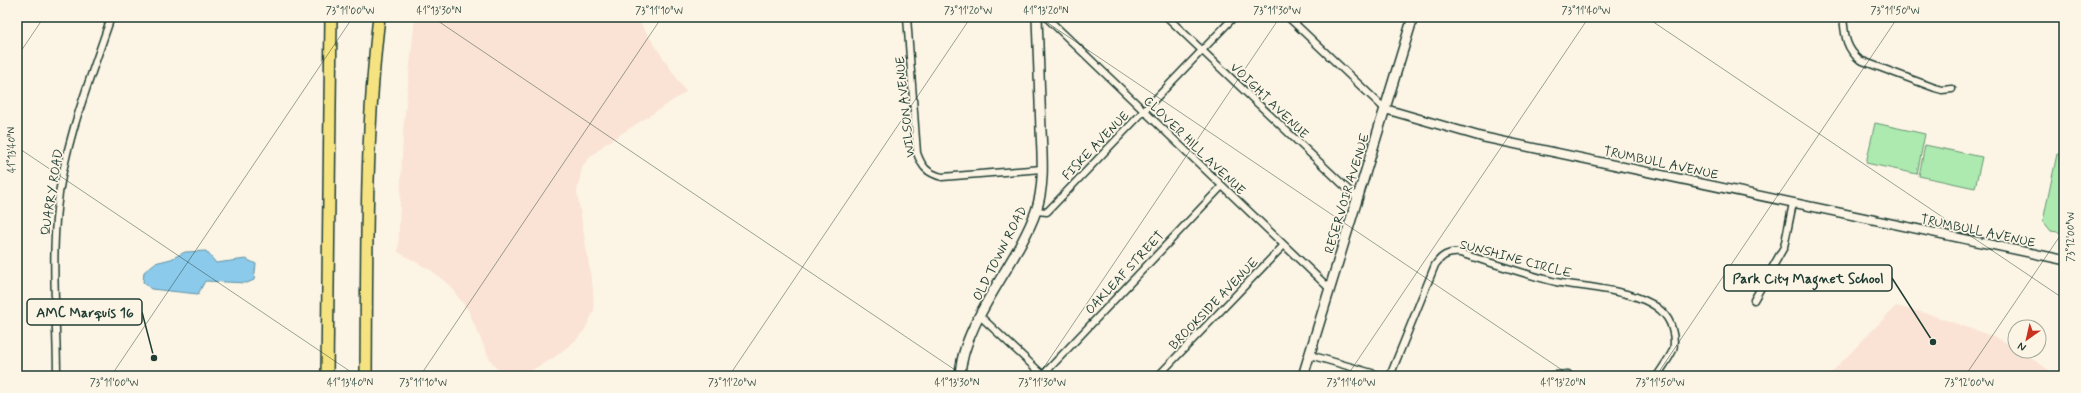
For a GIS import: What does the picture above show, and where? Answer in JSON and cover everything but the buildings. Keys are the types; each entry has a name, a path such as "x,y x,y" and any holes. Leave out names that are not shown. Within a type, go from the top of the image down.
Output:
{"highway":[{"path":"327,376 331,17"},
{"path":"366,376 368,184 371,109 377,34 380,17"}],"main road":[{"name":"OLD TOWN ROAD","path":"960,376 965,348 980,316 1017,252 1036,211 1042,169 1037,17"},
{"name":"RESERVOIR AVENUE","path":"1303,376 1412,18"}],"street":[{"name":"QUARRY ROAD","path":"57,376 54,254 58,202 73,129 111,17"},
{"name":"WILSON AVENUE","path":"907,17 917,153 924,168 930,174 942,177 1042,169"},
{"name":"CLOVER HILL AVENUE","path":"1046,17 1330,289"},
{"name":"VOIGHT AVENUE","path":"1168,17 1357,198"},
{"name":"FISKE AVENUE","path":"1036,211 1047,212 1234,17"},
{"name":"TRUMBULL AVENUE","path":"1288,17 1385,109 1482,137 2064,260"},
{"path":"1843,17 1846,44 1853,55 1860,60 1938,89 1952,89"},
{"name":"OAKLEAF STREET","path":"1043,375 1222,186"},
{"path":"1754,300 1784,247 1793,203"},
{"name":"BROOKSIDE AVENUE","path":"1158,376 1284,245"},
{"name":"SUNSHINE CIRCLE","path":"1390,376 1435,265 1442,256 1452,252 1460,253 1550,280 1631,295 1660,308 1671,325 1674,341 1672,350 1657,376"},
{"path":"980,316 1043,375"},
{"path":"1310,355 1382,376"},
{"path":"1545,376 1568,374"}],"shaded area":[{"path":"415,17 636,17 686,92 604,145 588,159 582,168 577,192 593,289 594,311 584,331 576,340 555,357 522,376 504,376 496,368 489,358 468,310 449,285 432,271 398,252 403,132"},
{"path":"1896,306 1929,314 1997,338 2007,343 2007,359 2033,359 2058,376 1828,376"}],"green space":[{"path":"1875,123 1925,134 1917,174 1866,163"},
{"path":"1925,145 1982,157 1975,188 1919,176"},
{"path":"2057,154 2064,156 2064,233 2051,231 2043,221"}],"water":[{"path":"206,251 216,263 246,259 256,264 254,280 247,283 205,281 198,294 151,289 143,282 144,272 155,263 171,259 185,252"}],"place":[{"name":"Park City Magnet School","path":"1933,342"},
{"name":"AMC Marquis 16","path":"154,358"}]}
